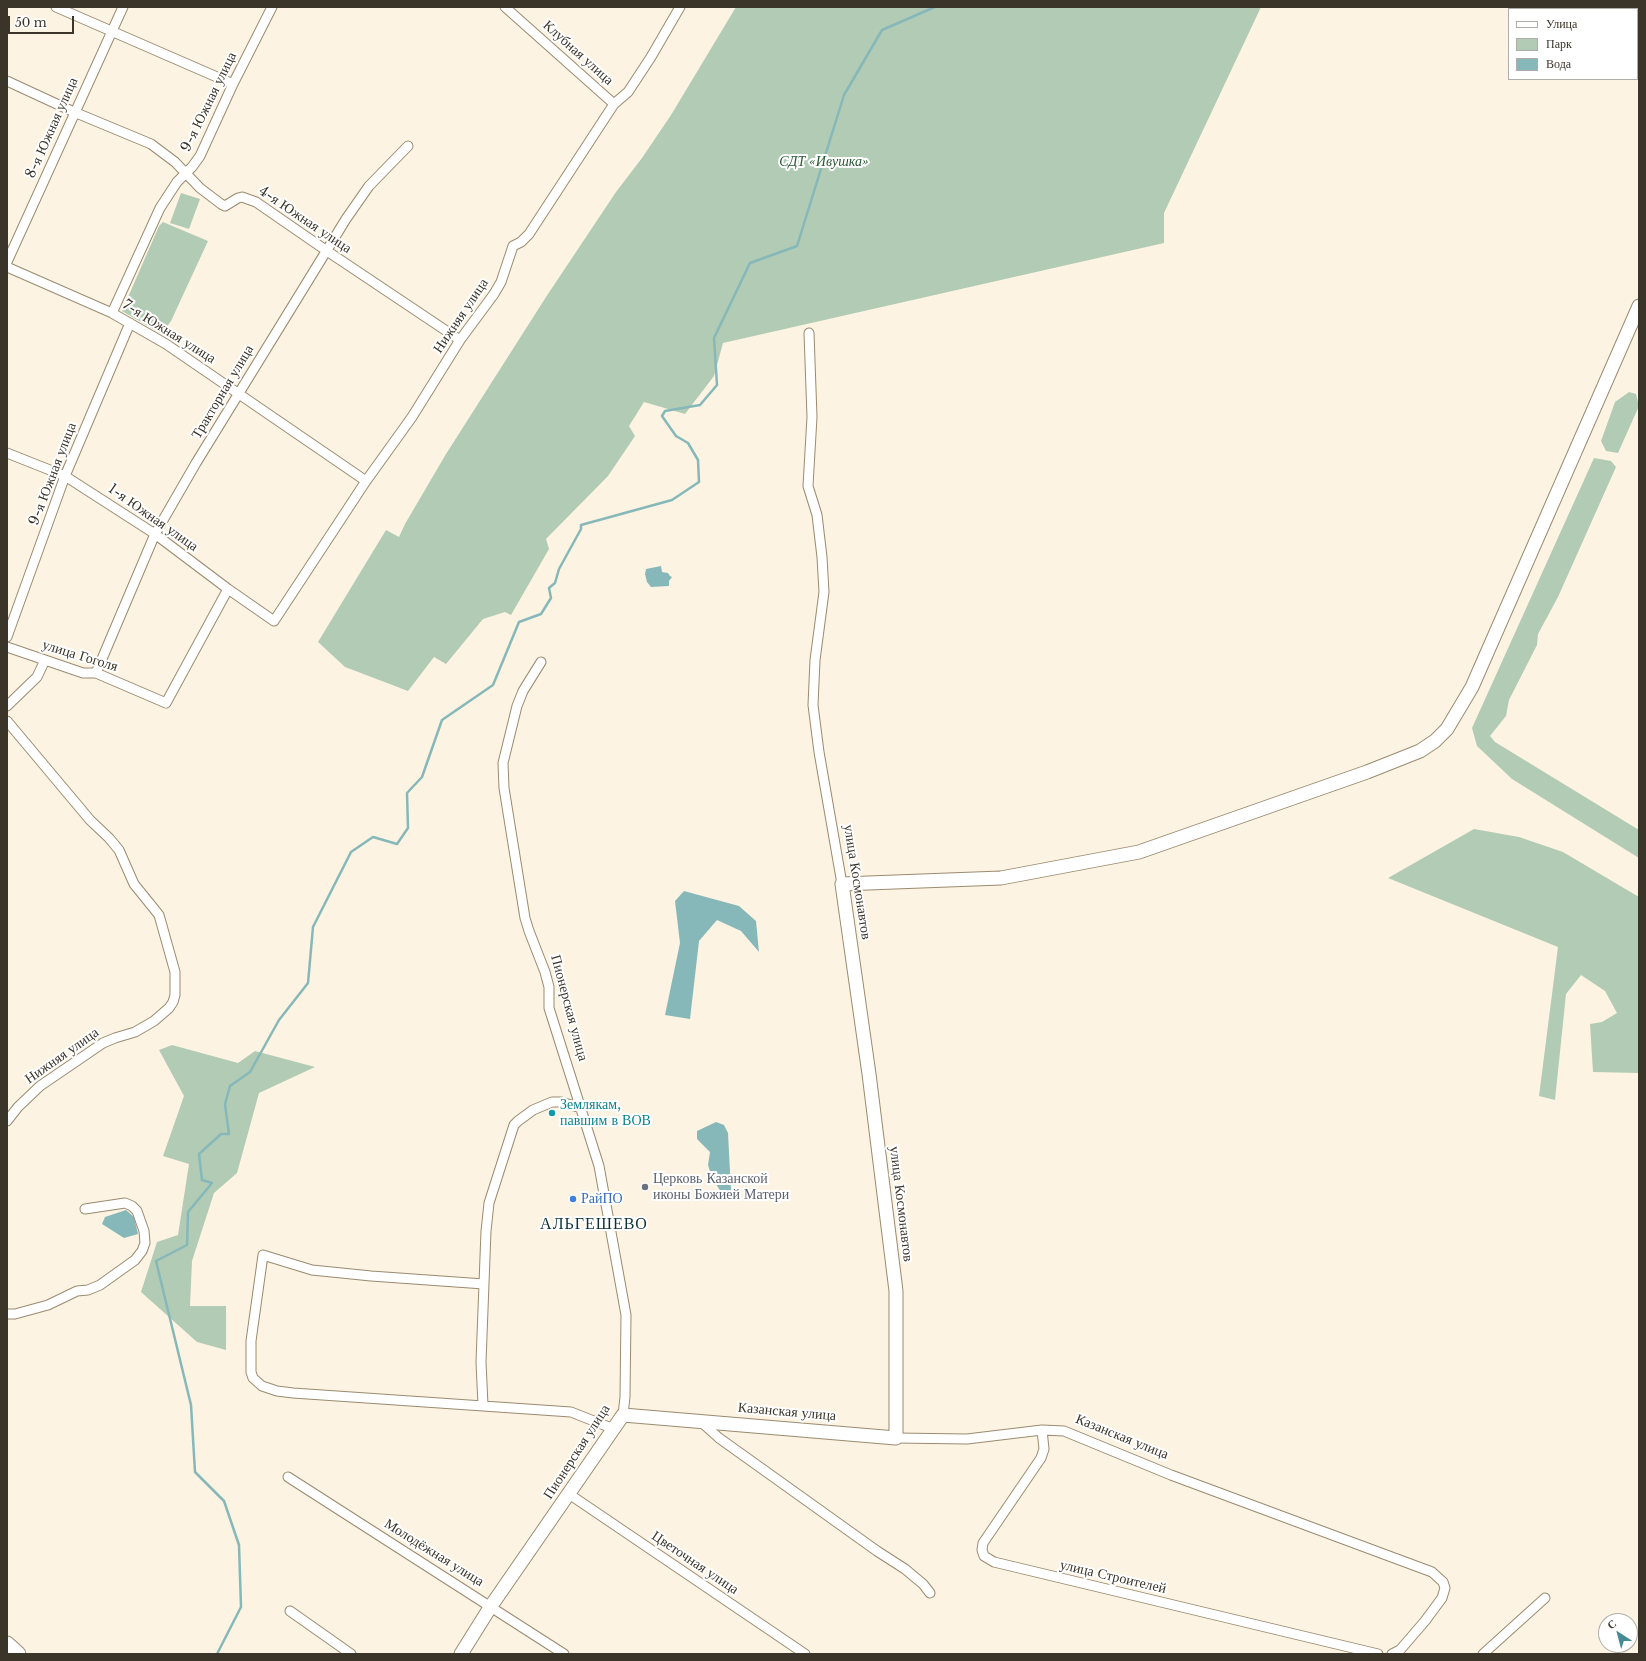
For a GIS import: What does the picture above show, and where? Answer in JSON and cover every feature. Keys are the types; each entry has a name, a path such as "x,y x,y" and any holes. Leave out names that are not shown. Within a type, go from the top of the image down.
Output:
{"main road":[{"path":"7,1644 18,1654"}],"street":[{"path":"56,7 233,84"},
{"name":"8-я Южная улица","path":"7,262 122,7"},
{"name":"9-я Южная улица","path":"112,313 160,208 173,187 186,174 200,156 233,84 272,7"},
{"name":"Клубная улица","path":"505,7 614,104"},
{"name":"Нижняя улица","path":"274,621 366,481 412,417 460,340 497,288 514,246 521,242 529,234 614,104 628,92 652,57 680,7"},
{"name":"4-я Южная улица","path":"7,81 74,112 151,144 167,155 206,193 225,206 242,197 256,202 460,340"},
{"name":"Тракторная улица","path":"96,673 155,534 238,392 346,219 369,186 408,146"},
{"name":"7-я Южная улица","path":"7,266 112,313 166,344 366,481"},
{"path":"842,884 1001,878 1138,852 1367,772 1420,751 1435,741 1447,729 1472,687 1638,311"},
{"name":"9-я Южная улица","path":"7,637 65,476 130,323"},
{"name":"улица Космонавтов","path":"809,333 812,417 808,486 817,515 824,592 816,660 813,705 819,752 842,884 868,1067 896,1291 896,1438"},
{"name":"1-я Южная улица","path":"7,453 65,476 155,534 228,589 274,621"},
{"name":"улица Гоголя","path":"7,647 83,673 96,673 166,703 228,589"},
{"path":"7,706 37,676 45,660"},
{"name":"Пионерская улица","path":"461,1654 491,1606 614,1430 623,1415 626,1397 626,1315 599,1166 549,1008 549,988 545,972 528,931 504,788 503,763 517,706 523,691 541,662"},
{"name":"Нижняя улица","path":"7,721 90,820 119,850 128,875 159,915 175,972 175,994 173,1002 162,1014 142,1029 103,1043 40,1086 18,1107 7,1121"},
{"path":"483,1405 481,1362 486,1231 489,1203 514,1125 533,1110 552,1102 561,1102 581,1108"},
{"path":"7,1314 15,1314 48,1306 77,1291 88,1290 100,1286 119,1273 139,1255 145,1243 144,1231 137,1211 132,1206 124,1203 85,1209"},
{"path":"484,1284 312,1270 263,1255 251,1341 251,1372 256,1382 277,1391 571,1412 614,1430"},
{"name":"Казанская улица","path":"623,1415 896,1438 967,1440 1042,1430 1064,1431 1171,1475 1432,1572 1443,1582 1445,1588 1442,1598 1426,1620 1400,1650 1392,1654"},
{"path":"700,1421 719,1438 877,1551 905,1569 923,1584 930,1593"},
{"name":"улица Строителей","path":"1042,1430 1044,1449 1041,1458 983,1543 982,1550 984,1556 994,1562 1378,1654"},
{"name":"Молодёжная улица","path":"288,1478 491,1606 564,1654"},
{"name":"Цветочная улица","path":"570,1494 805,1654"},
{"path":"1483,1654 1545,1598"},
{"path":"290,1611 351,1654"}],"green space":[{"name":"СДТ «Ивушка»","path":"736,7 1261,7 1164,213 1164,243 723,343 714,376 685,414 644,402 629,426 635,436 608,476 546,539 549,549 511,615 505,612 483,619 446,664 434,657 408,691 345,667 318,642 386,530 399,537 446,454 546,297 616,192 642,158 671,115"},
{"path":"181,193 200,199 189,229 170,223"},
{"path":"163,222 208,241 171,321 163,332 160,333 122,311 159,226"},
{"path":"1629,392 1636,394 1639,406 1618,453 1606,451 1601,441 1615,402"},
{"path":"1594,458 1611,461 1616,467 1558,597 1538,634 1537,645 1509,700 1506,716 1490,736 1495,742 1639,830 1639,858 1512,779 1477,746 1472,728"},
{"path":"1474,829 1519,837 1563,852 1639,897 1639,1073 1593,1072 1590,1024 1602,1022 1617,1013 1605,991 1581,975 1566,994 1555,1100 1539,1096 1558,947 1388,878"},
{"path":"172,1045 238,1063 255,1051 315,1067 259,1093 237,1173 214,1193 192,1261 190,1306 226,1306 226,1350 197,1342 141,1292 157,1242 178,1235 189,1164 163,1156 184,1096 159,1050"}],"water":[{"path":"661,566 662,572 668,573 672,577 669,581 669,586 651,587 647,582 645,574 646,569"},
{"path":"684,891 739,906 756,921 759,952 741,931 717,920 699,941 690,1019 665,1015 680,943 675,901"},
{"path":"716,1122 724,1125 728,1133 731,1191 727,1195 721,1192 712,1178 708,1165 710,1152 697,1139 697,1131"},
{"path":"126,1210 134,1217 138,1234 124,1238 102,1224 105,1217"}],"waterway":[{"path":"217,1654 241,1607 239,1545 224,1501 195,1472 191,1405 156,1261 187,1245 188,1212 212,1183 202,1180 199,1154 221,1134 229,1134 225,1104 230,1086 250,1072 279,1020 308,983 313,927 351,852 373,837 397,844 408,828 407,793 422,777 442,720 493,685 519,622 541,614 551,598 549,588 555,583 559,569 581,529 581,525 672,500 699,482 698,460 688,443 676,436 662,416 665,411 700,405 717,385 714,338 750,263 797,246 844,95 882,30 935,7"}],"place":[{"name":"Землякам, павшим в ВОВ","path":"552,1113"},
{"name":"Церковь Казанской иконы Божией Матери","path":"645,1187"},
{"name":"РайПО","path":"573,1199"}],"district":[{"name":"АЛЬГЕШЕВО","path":"594,1224"}]}
